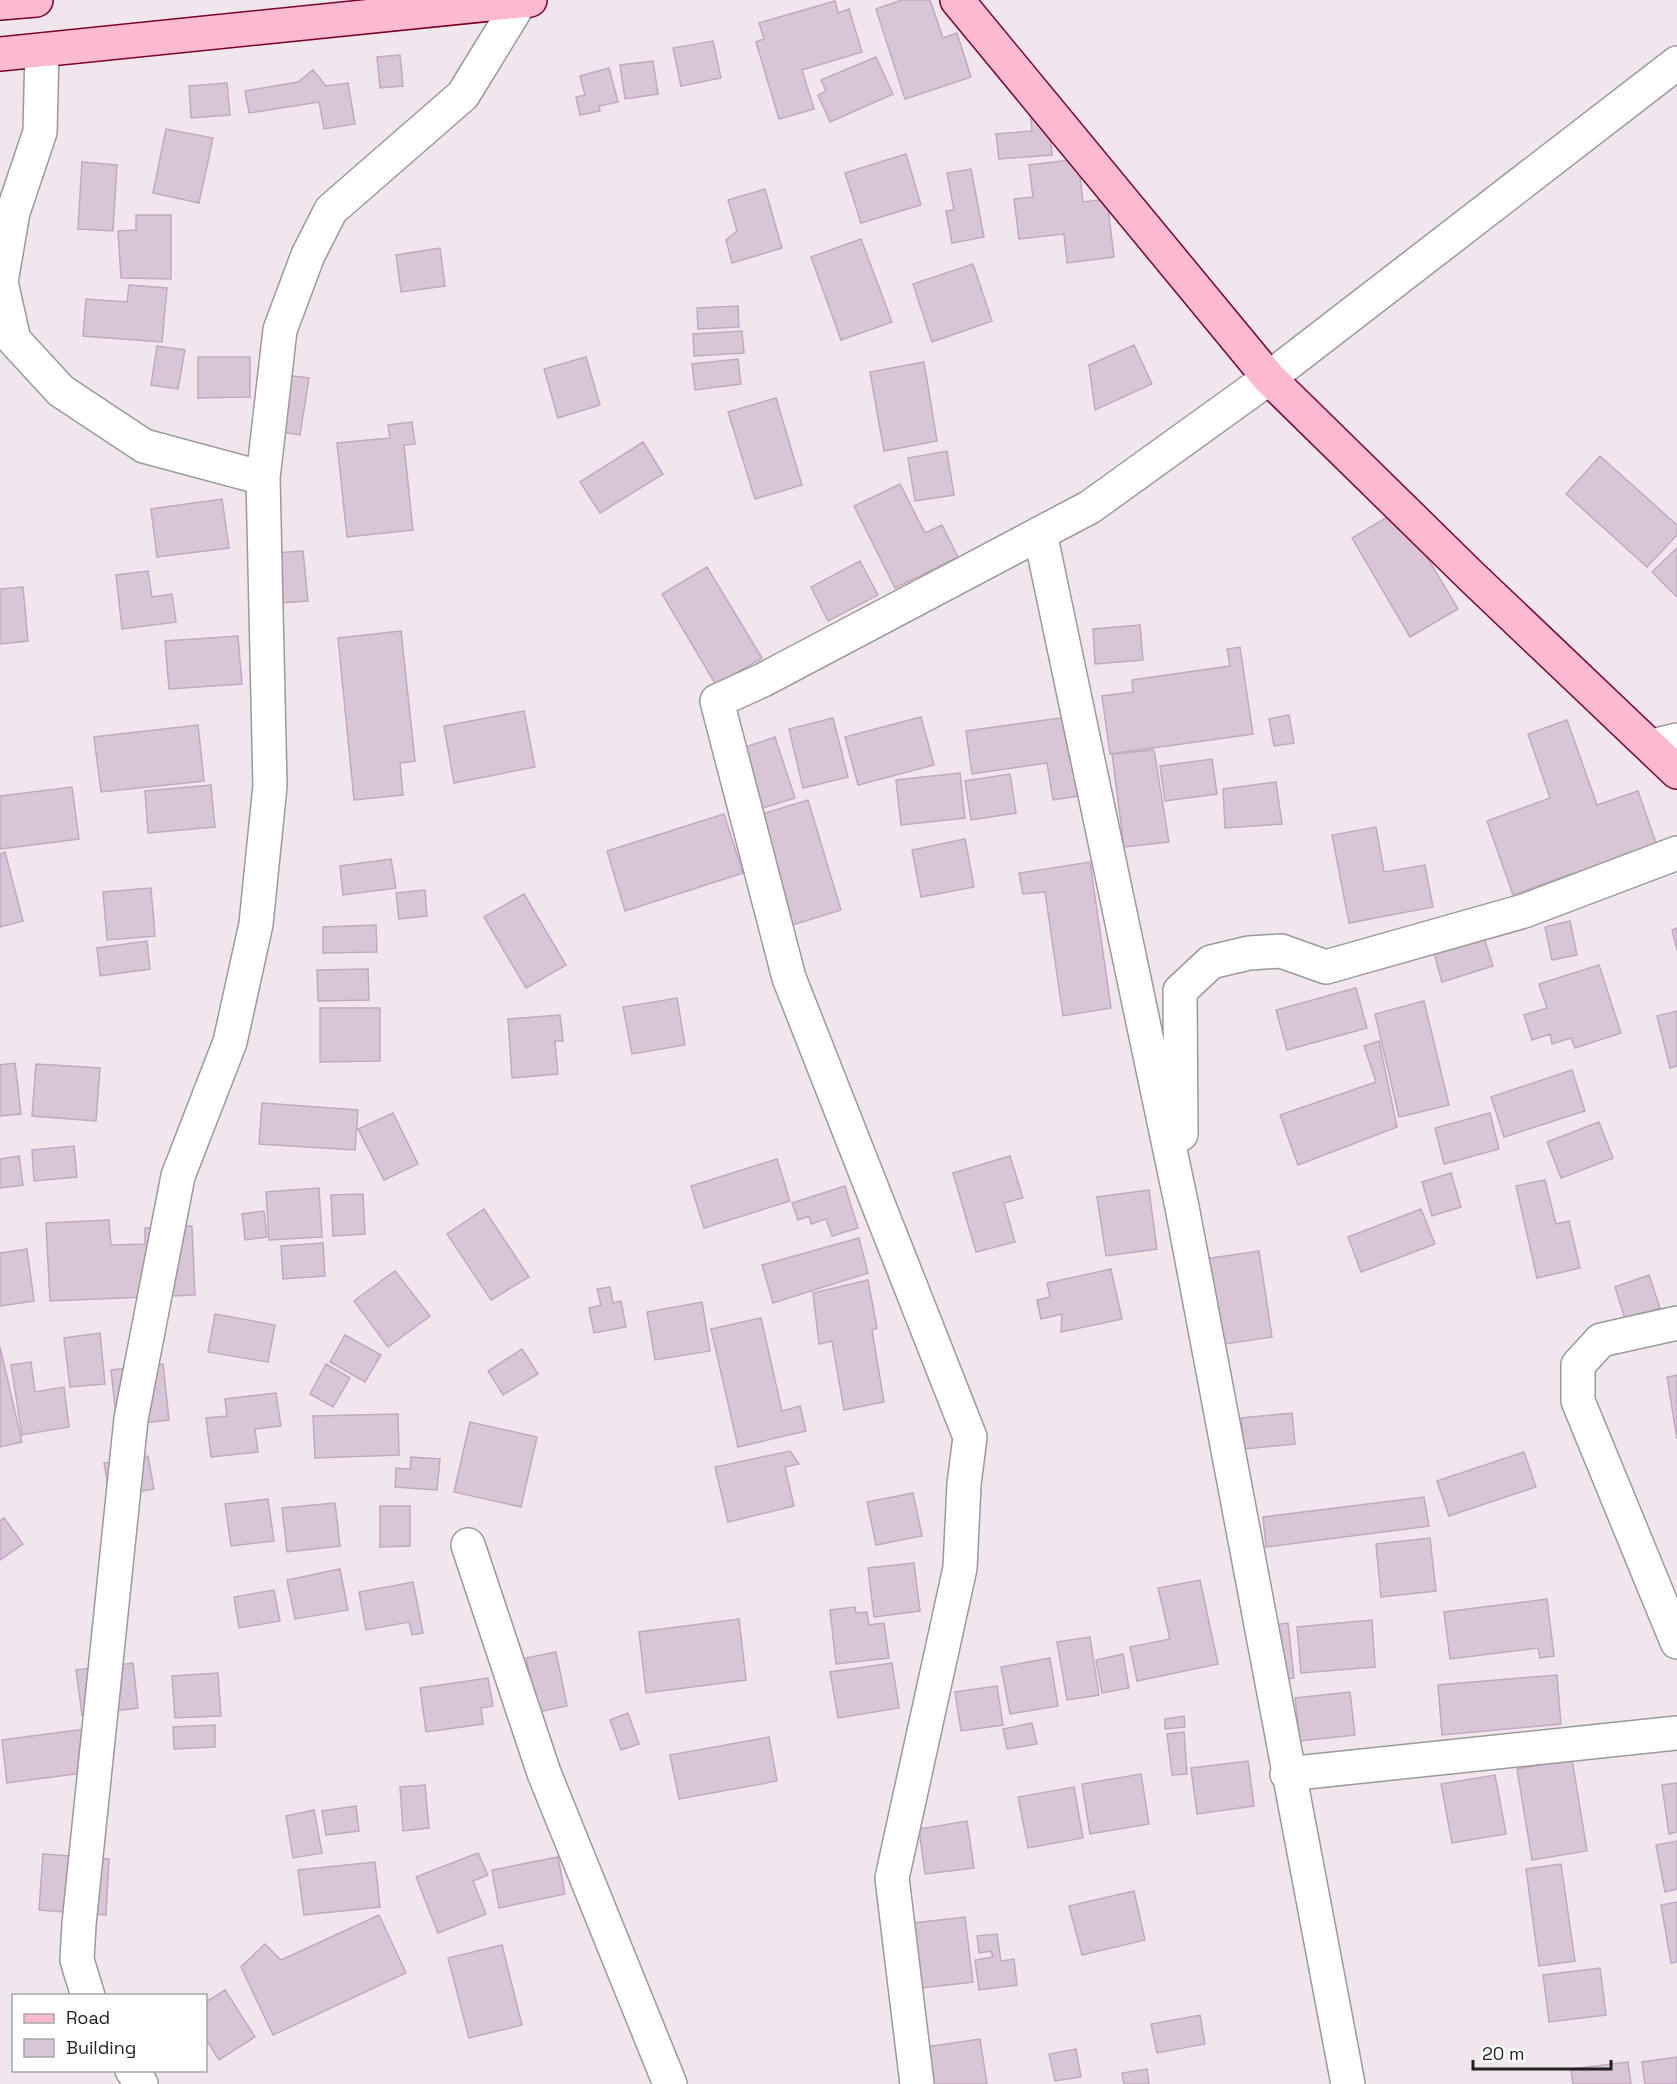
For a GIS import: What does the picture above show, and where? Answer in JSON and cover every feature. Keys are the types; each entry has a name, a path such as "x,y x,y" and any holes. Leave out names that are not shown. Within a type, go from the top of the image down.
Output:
{"main road":[{"path":"0,3 36,0"},
{"path":"957,0 1269,378 1472,577 1664,743 1677,772"},
{"path":"0,54 525,1"}],"street":[{"path":"88,1994 77,1960 79,1924 131,1419 178,1176 230,1042 256,924 270,786 263,478 280,330 308,255 331,210 463,95 525,1"},
{"path":"42,50 40,132 13,212 1,282 14,340 61,391 144,446 263,478"},
{"path":"917,2084 892,1878 960,1568 964,1484 970,1437 789,978 717,701 762,681 1090,507 1269,378 1677,63"},
{"path":"1040,533 1182,1206 1287,1774 1348,2084"},
{"path":"1182,1206 1180,992 1211,962 1249,953 1281,951 1326,967 1524,911 1677,853"},
{"path":"1677,1323 1601,1340 1578,1365 1578,1401 1677,1642"},
{"path":"468,1545 544,1773 670,2084"},
{"path":"1287,1774 1677,1733"}],"building":[{"path":"902,0 930,0 943,38 957,33 971,77 905,99 876,9"},
{"path":"835,1 838,13 849,9 862,52 802,70 814,109 779,119 756,42 764,39 759,23"},
{"path":"713,41 721,78 681,86 673,48"},
{"path":"400,55 403,86 380,88 377,57"},
{"path":"876,57 893,94 830,122 818,95 826,91 821,80"},
{"path":"653,61 658,94 625,99 620,65"},
{"path":"609,68 618,102 599,106 600,111 580,115 576,97 585,95 580,76"},
{"path":"313,70 326,86 348,83 355,124 324,129 319,102 249,113 245,91 298,82"},
{"path":"227,83 230,115 191,118 189,86"},
{"path":"1048,109 1052,155 999,159 996,134 1032,131 1030,111"},
{"path":"166,129 213,138 199,203 153,193"},
{"path":"906,154 921,205 861,223 845,173"},
{"path":"1078,159 1083,202 1107,199 1114,257 1067,263 1064,234 1019,239 1014,199 1033,197 1029,165"},
{"path":"82,162 117,165 113,231 78,229"},
{"path":"971,169 984,237 952,243 946,211 954,210 947,173"},
{"path":"765,189 782,248 732,263 726,240 737,231 728,200"},
{"path":"136,215 171,215 171,279 121,278 118,231 136,230"},
{"path":"861,239 892,322 841,340 811,257"},
{"path":"440,248 445,286 401,292 396,255"},
{"path":"973,264 992,321 932,342 913,284"},
{"path":"129,285 167,288 162,342 83,336 86,299 127,302"},
{"path":"738,306 739,327 698,329 697,308"},
{"path":"742,331 744,353 694,356 693,334"},
{"path":"1134,345 1152,384 1095,410 1089,365"},
{"path":"157,346 185,350 178,389 151,385"},
{"path":"198,357 250,357 250,397 198,398"},
{"path":"586,357 600,405 558,418 544,369"},
{"path":"738,359 741,384 695,390 692,364"},
{"path":"924,362 937,441 884,451 870,372"},
{"path":"284,375 309,378 300,435 275,431"},
{"path":"776,398 802,485 755,499 728,412"},
{"path":"412,422 415,444 404,445 413,530 347,537 337,443 390,438 388,425"},
{"path":"643,442 663,474 600,513 580,482"},
{"path":"947,451 954,495 915,501 908,458"},
{"path":"1600,456 1677,525 1677,535 1647,567 1566,494"},
{"path":"900,484 925,533 942,525 958,557 895,588 854,506"},
{"path":"222,499 229,548 157,557 151,509"},
{"path":"1399,510 1458,609 1410,637 1352,538"},
{"path":"1677,548 1677,597 1652,572"},
{"path":"303,551 308,601 280,603 275,553"},
{"path":"860,561 878,595 828,621 811,587"},
{"path":"707,567 762,658 716,685 662,594"},
{"path":"148,571 152,597 172,594 176,622 122,629 116,575"},
{"path":"23,587 28,641 0,644 0,589"},
{"path":"1140,625 1143,660 1095,664 1093,629"},
{"path":"401,631 415,761 400,763 403,795 354,800 338,638"},
{"path":"238,636 242,684 169,689 165,641"},
{"path":"1240,647 1253,734 1110,754 1102,696 1133,692 1132,680 1230,666 1227,649"},
{"path":"524,711 535,767 454,783 444,726"},
{"path":"1289,715 1294,743 1274,746 1269,719"},
{"path":"921,717 934,765 858,785 845,737"},
{"path":"1067,717 1079,796 1053,800 1047,763 972,774 966,731"},
{"path":"833,718 848,777 803,788 789,729"},
{"path":"1567,720 1597,805 1638,791 1662,860 1579,889 1574,873 1513,895 1487,821 1550,798 1528,734"},
{"path":"198,725 204,781 101,792 94,737"},
{"path":"775,737 795,798 756,810 736,750"},
{"path":"1154,750 1169,842 1124,847 1112,754"},
{"path":"1212,759 1217,794 1165,801 1160,766"},
{"path":"960,773 965,818 901,825 896,780"},
{"path":"1010,774 1016,813 971,820 965,781"},
{"path":"1276,782 1282,824 1225,828 1223,789"},
{"path":"211,785 215,827 148,833 145,791"},
{"path":"72,787 79,839 0,849 0,796"},
{"path":"808,800 841,910 792,925 759,815"},
{"path":"724,814 743,873 625,911 607,851"},
{"path":"1376,827 1384,872 1425,865 1433,907 1349,923 1332,835"},
{"path":"965,839 974,887 921,897 912,850"},
{"path":"5,852 23,921 0,927 0,854"},
{"path":"391,859 396,888 343,895 340,866"},
{"path":"1090,862 1111,1008 1063,1016 1045,892 1023,894 1019,873"},
{"path":"151,888 155,936 107,940 103,892"},
{"path":"425,890 427,916 399,919 396,893"},
{"path":"524,894 566,965 526,988 484,917"},
{"path":"1570,921 1577,955 1552,960 1545,927"},
{"path":"376,925 377,952 323,953 323,927"},
{"path":"1677,928 1677,950 1672,930"},
{"path":"1484,938 1493,966 1442,982 1434,953"},
{"path":"147,941 150,969 100,976 97,948"},
{"path":"1599,965 1621,1033 1575,1048 1571,1038 1552,1044 1550,1034 1532,1040 1524,1015 1547,1008 1539,984"},
{"path":"368,969 369,1000 318,1001 317,970"},
{"path":"1356,988 1367,1028 1287,1050 1276,1010"},
{"path":"677,998 685,1045 632,1054 623,1007"},
{"path":"1424,1001 1449,1105 1399,1117 1375,1014"},
{"path":"320,1008 380,1008 380,1061 320,1062"},
{"path":"1677,1011 1677,1066 1670,1068 1657,1016"},
{"path":"560,1015 563,1041 555,1041 558,1074 512,1078 508,1019"},
{"path":"1379,1041 1397,1127 1298,1165 1280,1115 1376,1082 1364,1046"},
{"path":"15,1063 21,1114 0,1116 0,1065"},
{"path":"36,1064 100,1068 96,1121 32,1116"},
{"path":"1572,1070 1585,1111 1504,1137 1491,1097"},
{"path":"262,1103 358,1110 355,1150 259,1144"},
{"path":"393,1113 418,1164 384,1180 358,1129"},
{"path":"1490,1113 1499,1149 1444,1164 1435,1128"},
{"path":"1599,1122 1613,1158 1561,1178 1547,1142"},
{"path":"74,1146 77,1177 34,1181 32,1150"},
{"path":"19,1156 23,1185 0,1188 0,1159"},
{"path":"1010,1156 1023,1198 1004,1203 1015,1242 976,1252 953,1173"},
{"path":"777,1159 790,1201 704,1228 691,1186"},
{"path":"1451,1173 1461,1207 1432,1216 1422,1182"},
{"path":"1545,1180 1556,1224 1569,1221 1580,1268 1537,1278 1516,1186"},
{"path":"845,1186 858,1228 832,1236 826,1219 811,1224 809,1216 798,1220 792,1203"},
{"path":"319,1188 322,1237 269,1240 266,1192"},
{"path":"1149,1190 1157,1249 1106,1256 1097,1197"},
{"path":"363,1194 365,1234 333,1236 331,1195"},
{"path":"484,1209 529,1277 491,1300 447,1234"},
{"path":"1421,1209 1435,1244 1361,1272 1348,1237"},
{"path":"264,1211 267,1237 245,1240 242,1214"},
{"path":"109,1220 111,1245 145,1244 145,1228 192,1226 195,1295 50,1301 46,1223"},
{"path":"859,1238 868,1273 773,1303 762,1265"},
{"path":"323,1243 325,1276 283,1279 281,1246"},
{"path":"27,1249 34,1301 0,1306 0,1253"},
{"path":"1259,1251 1272,1337 1219,1345 1205,1259"},
{"path":"1111,1269 1122,1319 1061,1332 1062,1314 1041,1319 1037,1300 1050,1297 1047,1283"},
{"path":"395,1271 430,1316 388,1347 354,1301"},
{"path":"1649,1275 1660,1308 1625,1319 1615,1287"},
{"path":"868,1280 877,1328 872,1330 884,1402 844,1410 832,1341 819,1344 813,1293"},
{"path":"610,1287 613,1303 621,1301 626,1327 594,1333 589,1308 601,1305 597,1289"},
{"path":"702,1302 710,1351 655,1360 647,1312"},
{"path":"215,1314 275,1325 268,1362 208,1352"},
{"path":"761,1318 782,1411 800,1406 806,1431 738,1447 711,1329"},
{"path":"100,1333 105,1384 70,1387 64,1338"},
{"path":"345,1335 381,1355 365,1382 330,1362"},
{"path":"0,1347 22,1442 0,1447"},
{"path":"522,1349 538,1374 503,1395 488,1371"},
{"path":"31,1362 35,1392 64,1387 69,1427 22,1435 11,1365"},
{"path":"163,1364 169,1420 117,1426 111,1370"},
{"path":"326,1364 350,1378 333,1407 310,1394"},
{"path":"1677,1375 1677,1439 1667,1377"},
{"path":"276,1393 281,1426 255,1429 258,1452 211,1457 206,1418 227,1416 225,1399"},
{"path":"1292,1413 1295,1444 1244,1449 1241,1418"},
{"path":"398,1414 399,1455 315,1458 313,1416"},
{"path":"470,1422 537,1437 521,1507 454,1492"},
{"path":"790,1451 799,1464 785,1467 794,1506 728,1522 715,1467"},
{"path":"1524,1452 1536,1487 1449,1516 1437,1481"},
{"path":"148,1456 154,1489 110,1497 104,1463"},
{"path":"411,1457 440,1459 437,1490 395,1487 396,1468 410,1469"},
{"path":"913,1493 922,1536 876,1545 867,1502"},
{"path":"1424,1497 1429,1526 1266,1547 1263,1517"},
{"path":"268,1499 274,1541 231,1546 225,1504"},
{"path":"335,1503 340,1546 287,1552 282,1508"},
{"path":"380,1506 410,1506 410,1546 380,1547"},
{"path":"4,1518 23,1544 0,1560 0,1521"},
{"path":"1430,1538 1436,1591 1381,1597 1376,1544"},
{"path":"914,1563 920,1611 874,1617 868,1568"},
{"path":"340,1569 348,1610 295,1619 287,1580"},
{"path":"1200,1580 1218,1664 1137,1681 1130,1647 1170,1639 1158,1588"},
{"path":"413,1582 423,1633 412,1635 409,1622 366,1630 359,1592"},
{"path":"274,1590 280,1621 239,1628 234,1597"},
{"path":"1547,1599 1554,1656 1540,1658 1538,1648 1450,1659 1444,1612"},
{"path":"855,1607 856,1613 867,1612 869,1625 884,1623 889,1658 836,1664 830,1610"},
{"path":"739,1619 746,1680 646,1693 639,1632"},
{"path":"1372,1620 1375,1667 1301,1673 1297,1627"},
{"path":"1288,1623 1294,1678 1280,1680 1274,1625"},
{"path":"1090,1637 1099,1695 1067,1700 1057,1642"},
{"path":"556,1652 567,1706 538,1712 526,1658"},
{"path":"1123,1654 1129,1688 1102,1693 1096,1660"},
{"path":"1050,1658 1058,1706 1010,1714 1001,1667"},
{"path":"133,1663 138,1708 82,1715 76,1670"},
{"path":"892,1663 899,1708 838,1718 830,1672"},
{"path":"218,1673 221,1716 175,1718 172,1676"},
{"path":"1557,1675 1561,1724 1442,1735 1438,1685"},
{"path":"488,1678 493,1706 481,1708 483,1724 426,1732 420,1688"},
{"path":"997,1686 1003,1725 961,1731 955,1692"},
{"path":"1350,1692 1355,1735 1300,1741 1295,1698"},
{"path":"628,1713 639,1744 621,1750 610,1720"},
{"path":"1184,1716 1185,1727 1165,1729 1165,1719"},
{"path":"1032,1723 1037,1744 1007,1749 1003,1729"},
{"path":"215,1725 215,1747 174,1749 173,1727"},
{"path":"100,1727 105,1770 7,1783 2,1740"},
{"path":"1184,1732 1187,1774 1172,1775 1167,1734"},
{"path":"769,1737 777,1781 679,1799 670,1755"},
{"path":"1572,1759 1587,1851 1532,1860 1517,1769"},
{"path":"1248,1761 1254,1806 1197,1814 1191,1768"},
{"path":"1141,1774 1149,1824 1090,1834 1082,1784"},
{"path":"1495,1775 1506,1834 1452,1843 1441,1784"},
{"path":"1677,1783 1677,1832 1669,1834 1662,1785"},
{"path":"425,1785 429,1828 403,1831 400,1787"},
{"path":"1074,1787 1083,1838 1028,1848 1018,1797"},
{"path":"356,1806 359,1831 326,1835 322,1811"},
{"path":"314,1810 322,1853 293,1858 286,1816"},
{"path":"967,1821 974,1868 925,1874 919,1829"},
{"path":"1677,1841 1677,1889 1665,1892 1656,1845"},
{"path":"478,1853 488,1875 473,1881 486,1914 438,1933 416,1877"},
{"path":"43,1854 109,1859 106,1915 39,1910"},
{"path":"558,1857 565,1894 499,1908 492,1870"},
{"path":"375,1862 380,1907 304,1915 298,1870"},
{"path":"1561,1864 1575,1961 1539,1966 1526,1869"},
{"path":"1134,1891 1145,1940 1082,1955 1069,1906"},
{"path":"1677,1902 1677,1962 1671,1963 1661,1905"},
{"path":"379,1915 406,1973 273,2035 241,1967 265,1944 281,1960"},
{"path":"965,1917 973,1982 922,1988 914,1923"},
{"path":"997,1934 1001,1961 1014,1959 1017,1985 979,1990 975,1960 993,1957 991,1951 979,1953 977,1936"},
{"path":"502,1945 522,2025 469,2038 448,1958"},
{"path":"1600,1968 1606,2015 1549,2022 1543,1975"},
{"path":"225,1990 255,2037 219,2060 207,2041 207,2001"},
{"path":"1200,2015 1205,2044 1157,2053 1151,2024"},
{"path":"980,2039 987,2084 932,2084 926,2047"},
{"path":"1076,2049 1081,2077 1055,2081 1049,2054"},
{"path":"1677,2057 1677,2084 1645,2084 1642,2062"},
{"path":"1628,2062 1631,2084 1573,2084 1571,2069"},
{"path":"1147,2069 1149,2084 1124,2084 1122,2073"}]}
